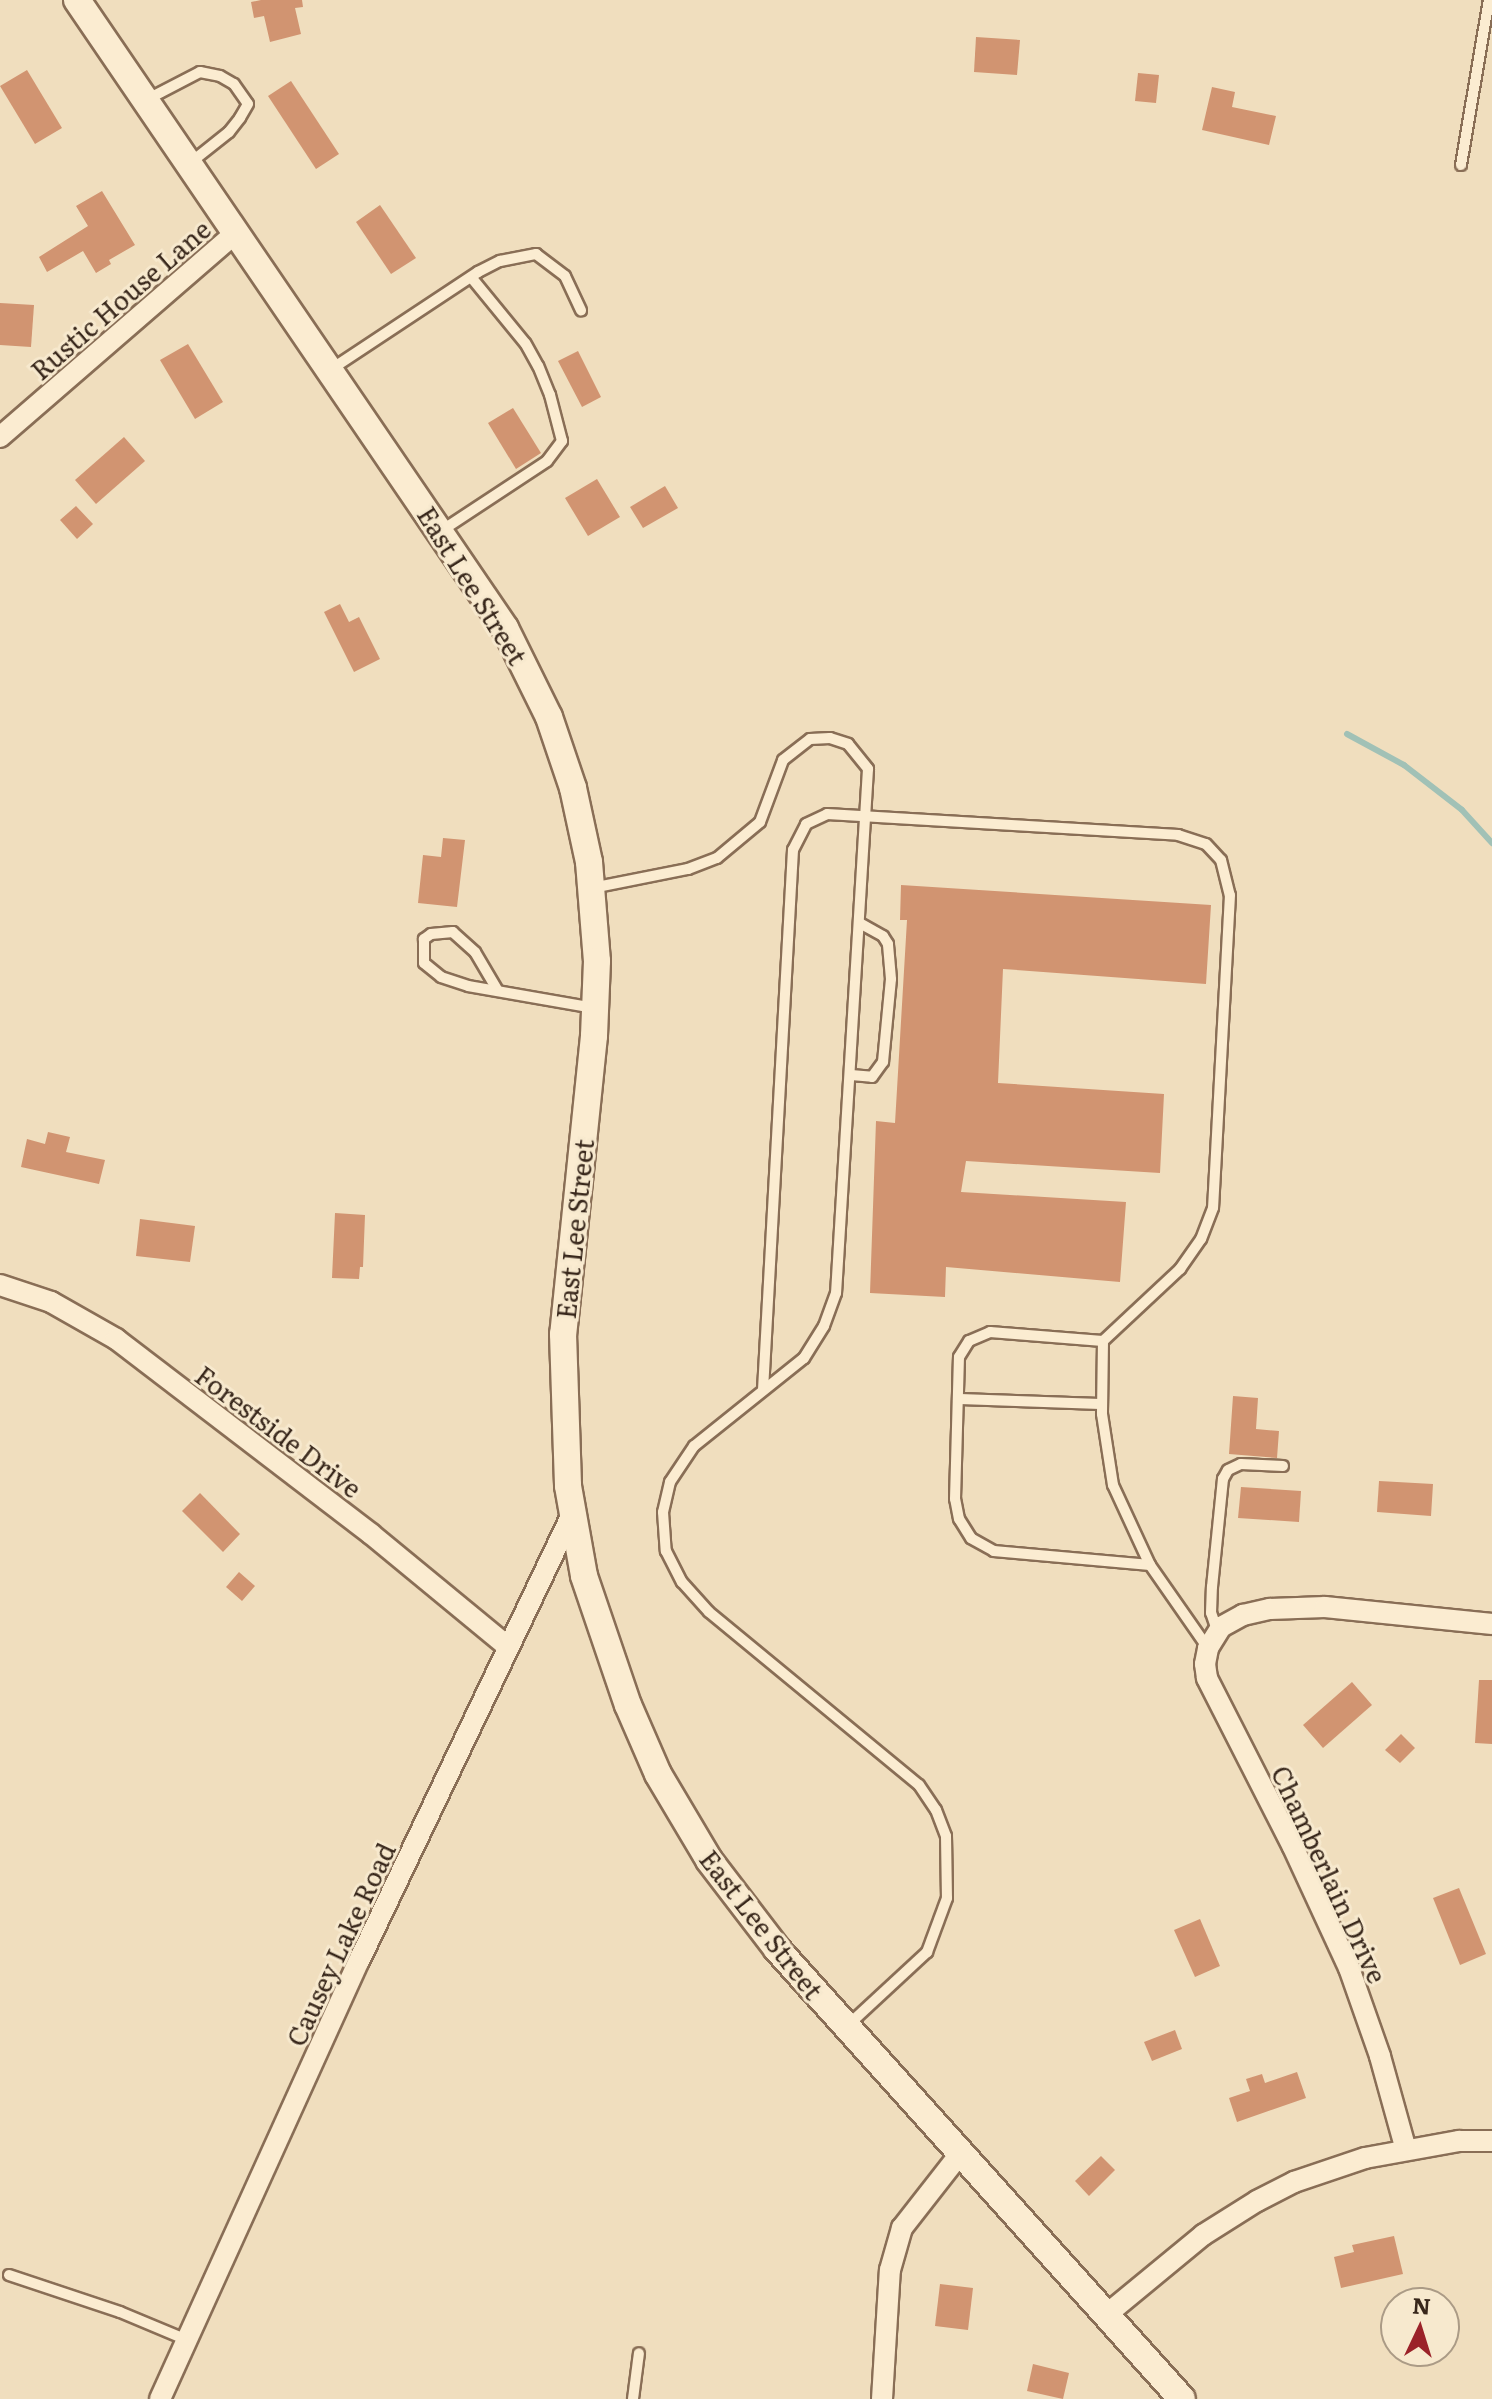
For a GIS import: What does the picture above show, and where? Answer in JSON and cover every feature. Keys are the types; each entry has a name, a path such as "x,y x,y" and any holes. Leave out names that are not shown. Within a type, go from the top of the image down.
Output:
{"street":[{"name":"East Lee Street","path":"77,0 505,628 549,717 573,788 592,888 597,961 596,1008 563,1334 568,1486 584,1576 628,1705 658,1774 737,1900 959,2155 1182,2399"},
{"name":"Rustic House Lane","path":"0,437 237,232"},
{"name":"Forestside Drive","path":"0,1285 51,1302 116,1339 371,1534 508,1647"},
{"name":"Causey Lake Road","path":"160,2399 359,1961 573,1513"},
{"path":"1216,1636 1243,1615 1270,1609 1325,1607 1492,1624"},
{"name":"Chamberlain Drive","path":"1216,1636 1207,1678 1293,1847 1349,1968 1380,2056 1406,2150"},
{"path":"1106,2315 1203,2235 1257,2201 1334,2167 1459,2141 1492,2141"},
{"path":"882,2399 890,2270 902,2228 959,2155"}],"lane":[{"path":"1461,165 1489,0"},
{"path":"146,100 200,72 220,76 234,84 248,104 229,132 190,163"},
{"path":"330,370 500,261 536,254 565,276 581,311"},
{"path":"441,531 547,461 562,441 550,395 538,366 525,343 471,277"},
{"path":"592,888 688,869 717,858 760,822 783,760 810,739 830,738 848,744 868,769 861,924 836,1293 824,1326 804,1358 694,1446 670,1482 663,1512 666,1551 682,1582 709,1612 919,1785 936,1810 946,1836 947,1898 927,1952 846,2027"},
{"path":"763,1390 793,850 806,824 827,814 1178,835 1206,844 1221,860 1230,895 1213,1208 1201,1239 1180,1269 1103,1341 1102,1404 1113,1485 1150,1565 1216,1636"},
{"path":"851,1075 872,1077 883,1062 891,979 888,944 883,936 861,924"},
{"path":"498,991 475,952 453,932 431,934 424,939 422,950 430,970 468,986 596,1008"},
{"path":"1103,1341 990,1332 969,1341 959,1357 955,1499 959,1519 971,1538 994,1551 1150,1565"},
{"path":"958,1399 1102,1404"},
{"path":"1216,1636 1211,1613 1212,1587 1223,1479 1228,1470 1241,1464 1283,1466"},
{"path":"9,2275 120,2312 187,2340"},
{"path":"633,2399 639,2353"}],"building":[{"path":"302,0 303,7 295,8 301,34 270,42 264,16 254,18 251,2"},
{"path":"976,37 1020,40 1017,75 974,72"},
{"path":"27,70 62,128 35,144 0,86"},
{"path":"1138,73 1159,75 1156,103 1135,101"},
{"path":"291,81 339,154 316,169 268,96"},
{"path":"1212,87 1235,92 1232,107 1276,116 1269,145 1202,130"},
{"path":"102,191 135,245 109,260 111,264 96,273 83,251 47,272 39,257 88,226 76,206"},
{"path":"380,205 416,258 391,274 356,222"},
{"path":"0,303 34,305 31,347 0,345"},
{"path":"188,344 223,402 195,419 160,360"},
{"path":"578,351 601,397 582,407 558,361"},
{"path":"513,408 541,453 516,469 488,423"},
{"path":"124,437 145,461 96,504 75,480"},
{"path":"597,479 620,517 588,536 565,498"},
{"path":"665,486 678,508 643,528 630,507"},
{"path":"76,506 93,524 77,539 60,520"},
{"path":"340,604 349,622 359,617 380,659 354,672 324,612"},
{"path":"443,838 465,840 457,907 418,903 423,855 441,857"},
{"path":"901,885 1211,905 1206,984 1003,969 998,1083 1164,1094 1160,1173 966,1161 961,1192 1126,1202 1120,1282 946,1267 945,1297 870,1293 876,1121 895,1123 907,920 900,920"},
{"path":"48,1132 70,1137 66,1152 105,1160 99,1184 21,1167 27,1139 45,1144"},
{"path":"335,1213 365,1215 363,1267 360,1267 359,1279 332,1278"},
{"path":"140,1219 195,1226 190,1262 136,1256"},
{"path":"1233,1396 1258,1398 1256,1429 1279,1431 1277,1458 1229,1454"},
{"path":"1379,1481 1433,1484 1431,1516 1377,1512"},
{"path":"1241,1487 1301,1491 1299,1522 1238,1518"},
{"path":"200,1493 240,1534 223,1552 182,1511"},
{"path":"239,1572 255,1586 242,1601 226,1587"},
{"path":"1479,1680 1492,1680 1492,1744 1475,1743"},
{"path":"1352,1682 1372,1705 1323,1748 1303,1725"},
{"path":"1401,1734 1415,1748 1400,1763 1385,1750"},
{"path":"1459,1888 1486,1954 1460,1965 1433,1898"},
{"path":"1200,1919 1220,1966 1195,1977 1174,1930"},
{"path":"1175,2030 1182,2049 1152,2061 1144,2042"},
{"path":"1297,2072 1306,2098 1237,2122 1229,2098 1250,2091 1246,2079 1262,2074 1265,2083"},
{"path":"1101,2156 1115,2170 1089,2196 1075,2181"},
{"path":"1394,2236 1403,2274 1341,2288 1334,2257 1354,2252 1352,2245"},
{"path":"940,2284 973,2288 968,2330 935,2326"},
{"path":"1033,2364 1069,2373 1063,2399 1027,2391"}],"waterway":[{"path":"1347,734 1404,765 1462,810 1492,843"}]}
